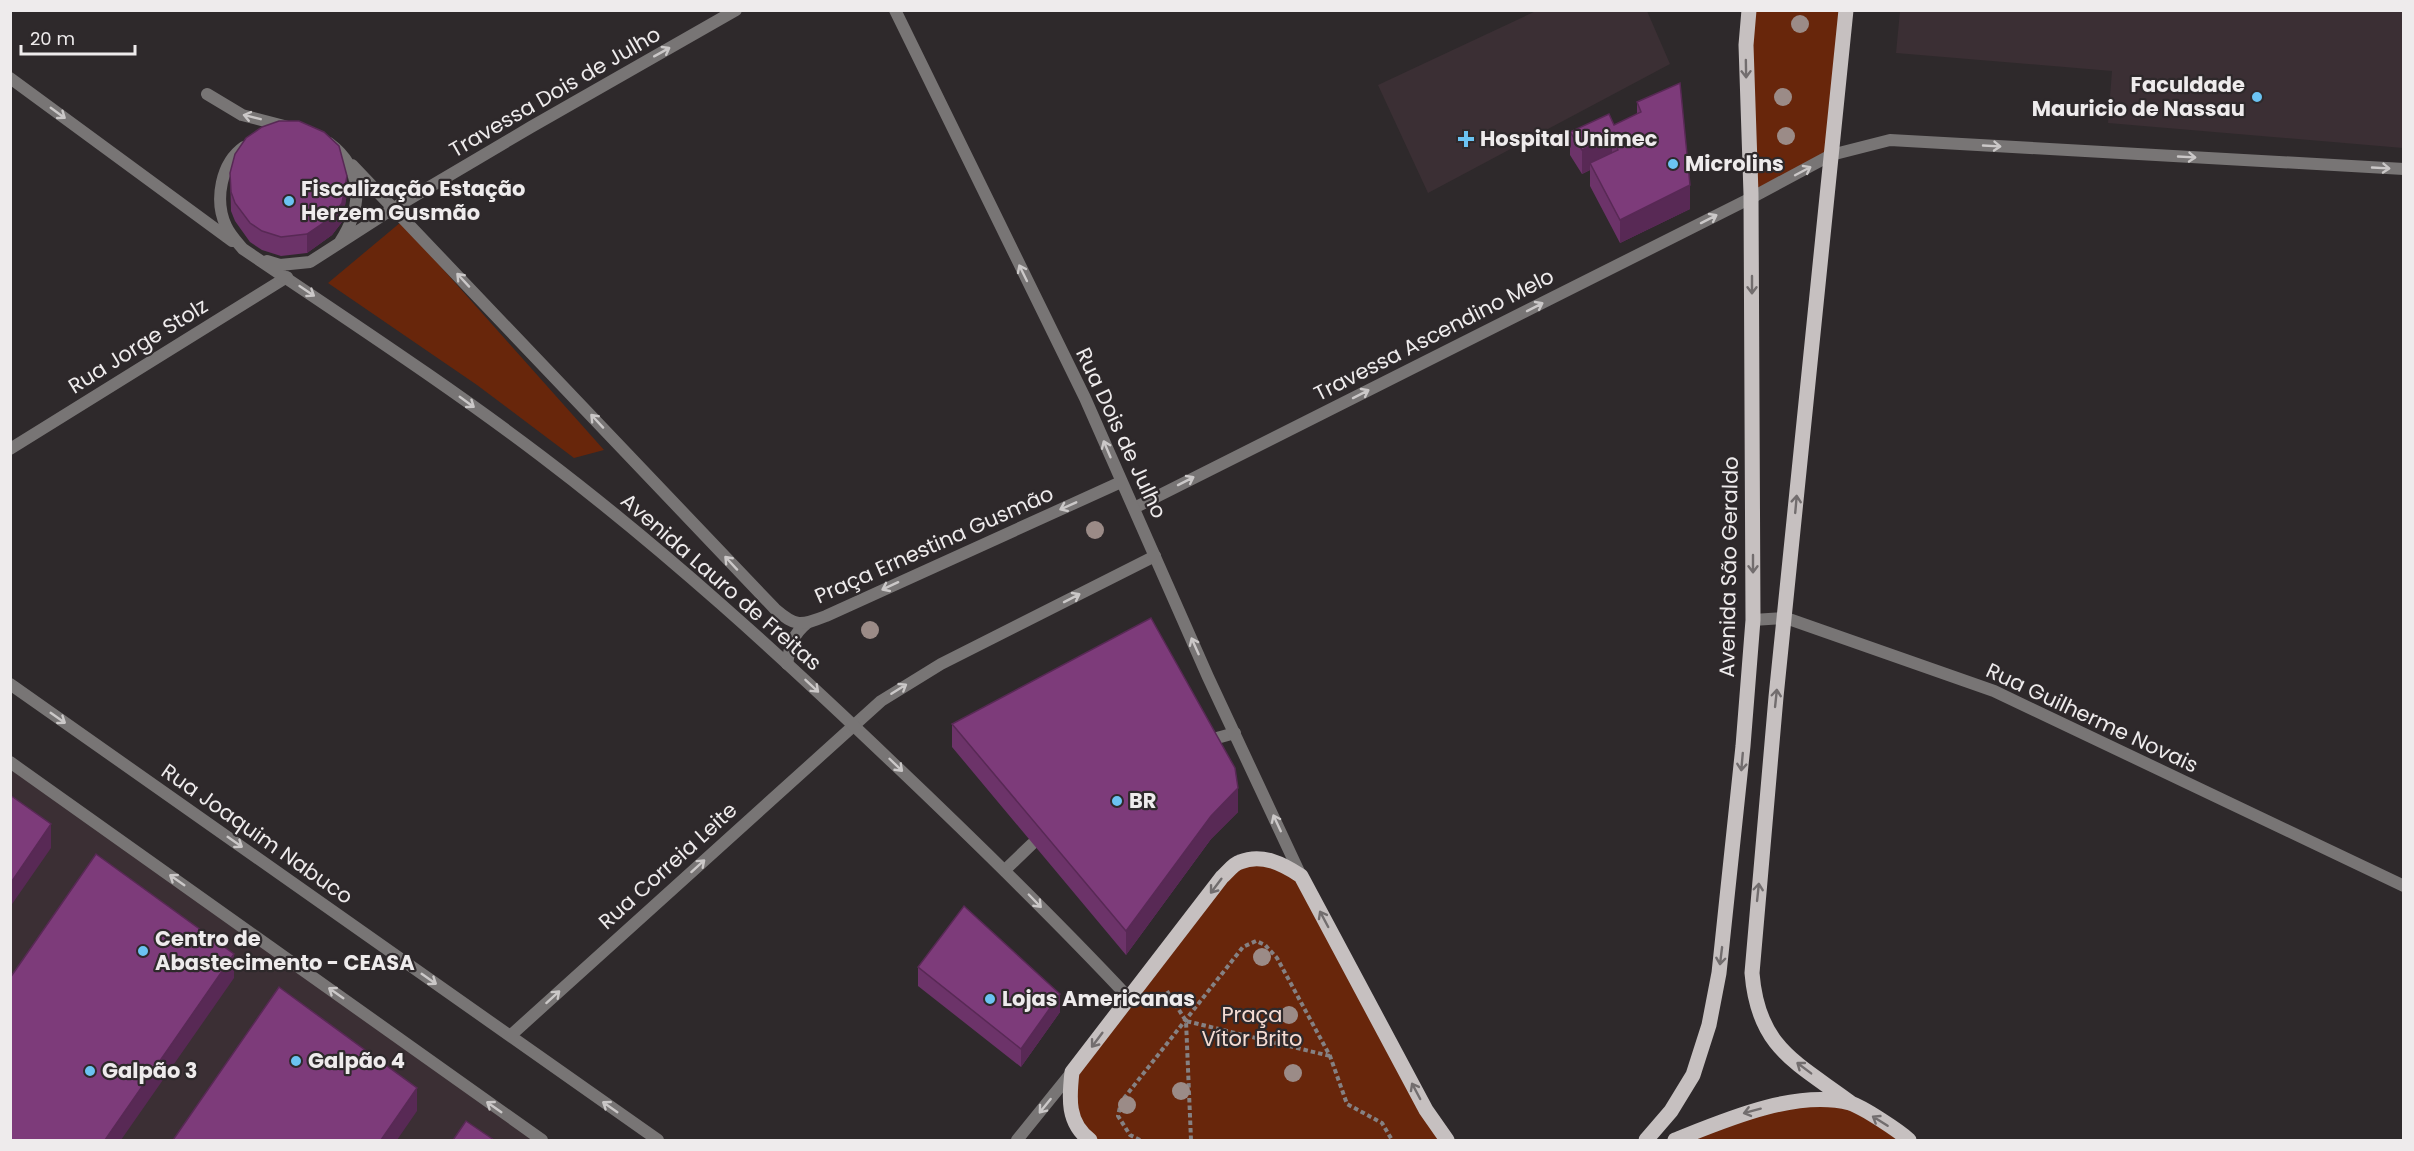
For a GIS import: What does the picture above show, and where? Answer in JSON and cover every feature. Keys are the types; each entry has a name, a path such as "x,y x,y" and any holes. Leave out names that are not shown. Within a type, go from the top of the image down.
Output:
{"main road":[{"name":"Avenida São Geraldo","path":"1646,1140 1671,1111 1693,1075 1709,1026 1719,973 1729,890 1754,620 1751,198 1746,45 1749,10"},
{"path":"1846,10 1786,618 1776,698 1752,973 1754,996 1761,1020 1781,1051 1851,1103 1909,1140"},
{"path":"1090,1140 1084,1137 1071,1116 1069,1097 1072,1072 1222,878 1239,862 1262,858 1283,864 1301,876 1426,1110 1447,1140"},
{"path":"1676,1140 1748,1111 1806,1100 1851,1103"}],"street":[{"name":"Travessa Dois de Julho","path":"258,259 280,265 310,262 394,208 587,94 736,10"},
{"name":"Rua Dois de Julho","path":"895,10 1085,398 1301,876"},
{"name":"Avenida Lauro de Freitas","path":"10,78 243,249 427,373 542,456 654,547 853,725 1005,870 1129,998"},
{"name":"Avenida Lauro de Freitas","path":"207,94 242,115 301,130 278,129 263,135 239,150 226,169 220,191 222,213 232,236 243,249"},
{"name":"Avenida Lauro de Freitas","path":"321,139 331,143 348,159 775,609 796,624 807,623"},
{"name":"Travessa Ascendino Melo","path":"1134,508 1751,198 1831,155 1890,140 2403,169"},
{"path":"340,242 351,226 356,211 357,194 348,159"},
{"name":"Rua Jorge Stolz","path":"10,449 287,277"},
{"name":"Praça Ernestina Gusmão","path":"787,664 790,644 796,632 807,623 1121,482"},
{"path":"853,725 881,701 941,664 1155,556"},
{"name":"Rua Guilherme Novais","path":"1754,620 1786,618 1994,691 2403,886"},
{"name":"Rua Joaquim Nabuco","path":"10,684 658,1140"},
{"name":"Rua Correia Leite","path":"510,1036 853,725"},
{"path":"1206,741 1235,733"},
{"path":"10,762 542,1140"},
{"path":"1005,870 1032,844"},
{"path":"1017,1140 1072,1072"}],"path":[{"path":"1140,1140 1130,1135 1118,1116 1121,1102 1243,947 1256,941 1265,945 1276,958 1330,1056 1347,1104 1382,1123 1392,1140"},
{"path":"1186,1021 1330,1056"},
{"path":"1186,1021 1191,1140"}],"shaded area":[{"name":"Hospital Unimec","path":"1536,11 1647,11 1670,64 1428,193 1378,85"},
{"name":"Faculdade Mauricio de Nassau","path":"1900,11 2403,11 2403,148 2108,123 2112,71 1896,53"},
{"name":"Centro de Abastecimento - CEASA","path":"11,762 542,1140 11,1140"}],"green space":[{"path":"1749,11 1846,11 1831,155 1751,198"},
{"path":"401,222 604,450 574,458 477,385 328,283"},
{"name":"Praça Vítor Brito","path":"1262,858 1301,876 1447,1140 1090,1140 1069,1097 1072,1072 1222,877"},
{"path":"1851,1103 1909,1140 1675,1140 1748,1111"}],"building":[{"path":"1680,83 1690,185 1620,220 1590,163 1618,150 1612,137 1582,150 1570,132 1609,114 1614,125 1641,112 1637,102"},
{"name":"Fiscalização Estação Herzem Gusmão","path":"279,121 299,121 324,132 339,146 347,176 342,203 332,217 307,234 281,237 262,231 250,223 235,203 231,192 230,173 235,154 246,138 262,127"},
{"name":"BR","path":"1151,618 1235,768 1238,788 1211,816 1126,931 952,724"},
{"path":"10,795 51,824 10,884"},
{"name":"Galpão 3","path":"96,854 234,954 105,1140 10,1140 10,978"},
{"name":"Lojas Americanas","path":"964,906 1060,994 1021,1049 918,967"},
{"name":"Galpão 4","path":"279,987 417,1088 381,1140 173,1140"},
{"path":"466,1121 494,1140 453,1140"}],"place":[{"name":"Faculdade Mauricio de Nassau","path":"2257,97"},
{"name":"Hospital Unimec","path":"1466,139"},
{"name":"Microlins","path":"1673,164"},
{"name":"Fiscalização Estação Herzem Gusmão","path":"289,201"},
{"name":"BR","path":"1117,801"},
{"name":"Centro de Abastecimento - CEASA","path":"143,951"},
{"name":"Lojas Americanas","path":"990,999"},
{"name":"Galpão 4","path":"296,1061"},
{"name":"Galpão 3","path":"90,1071"}]}
